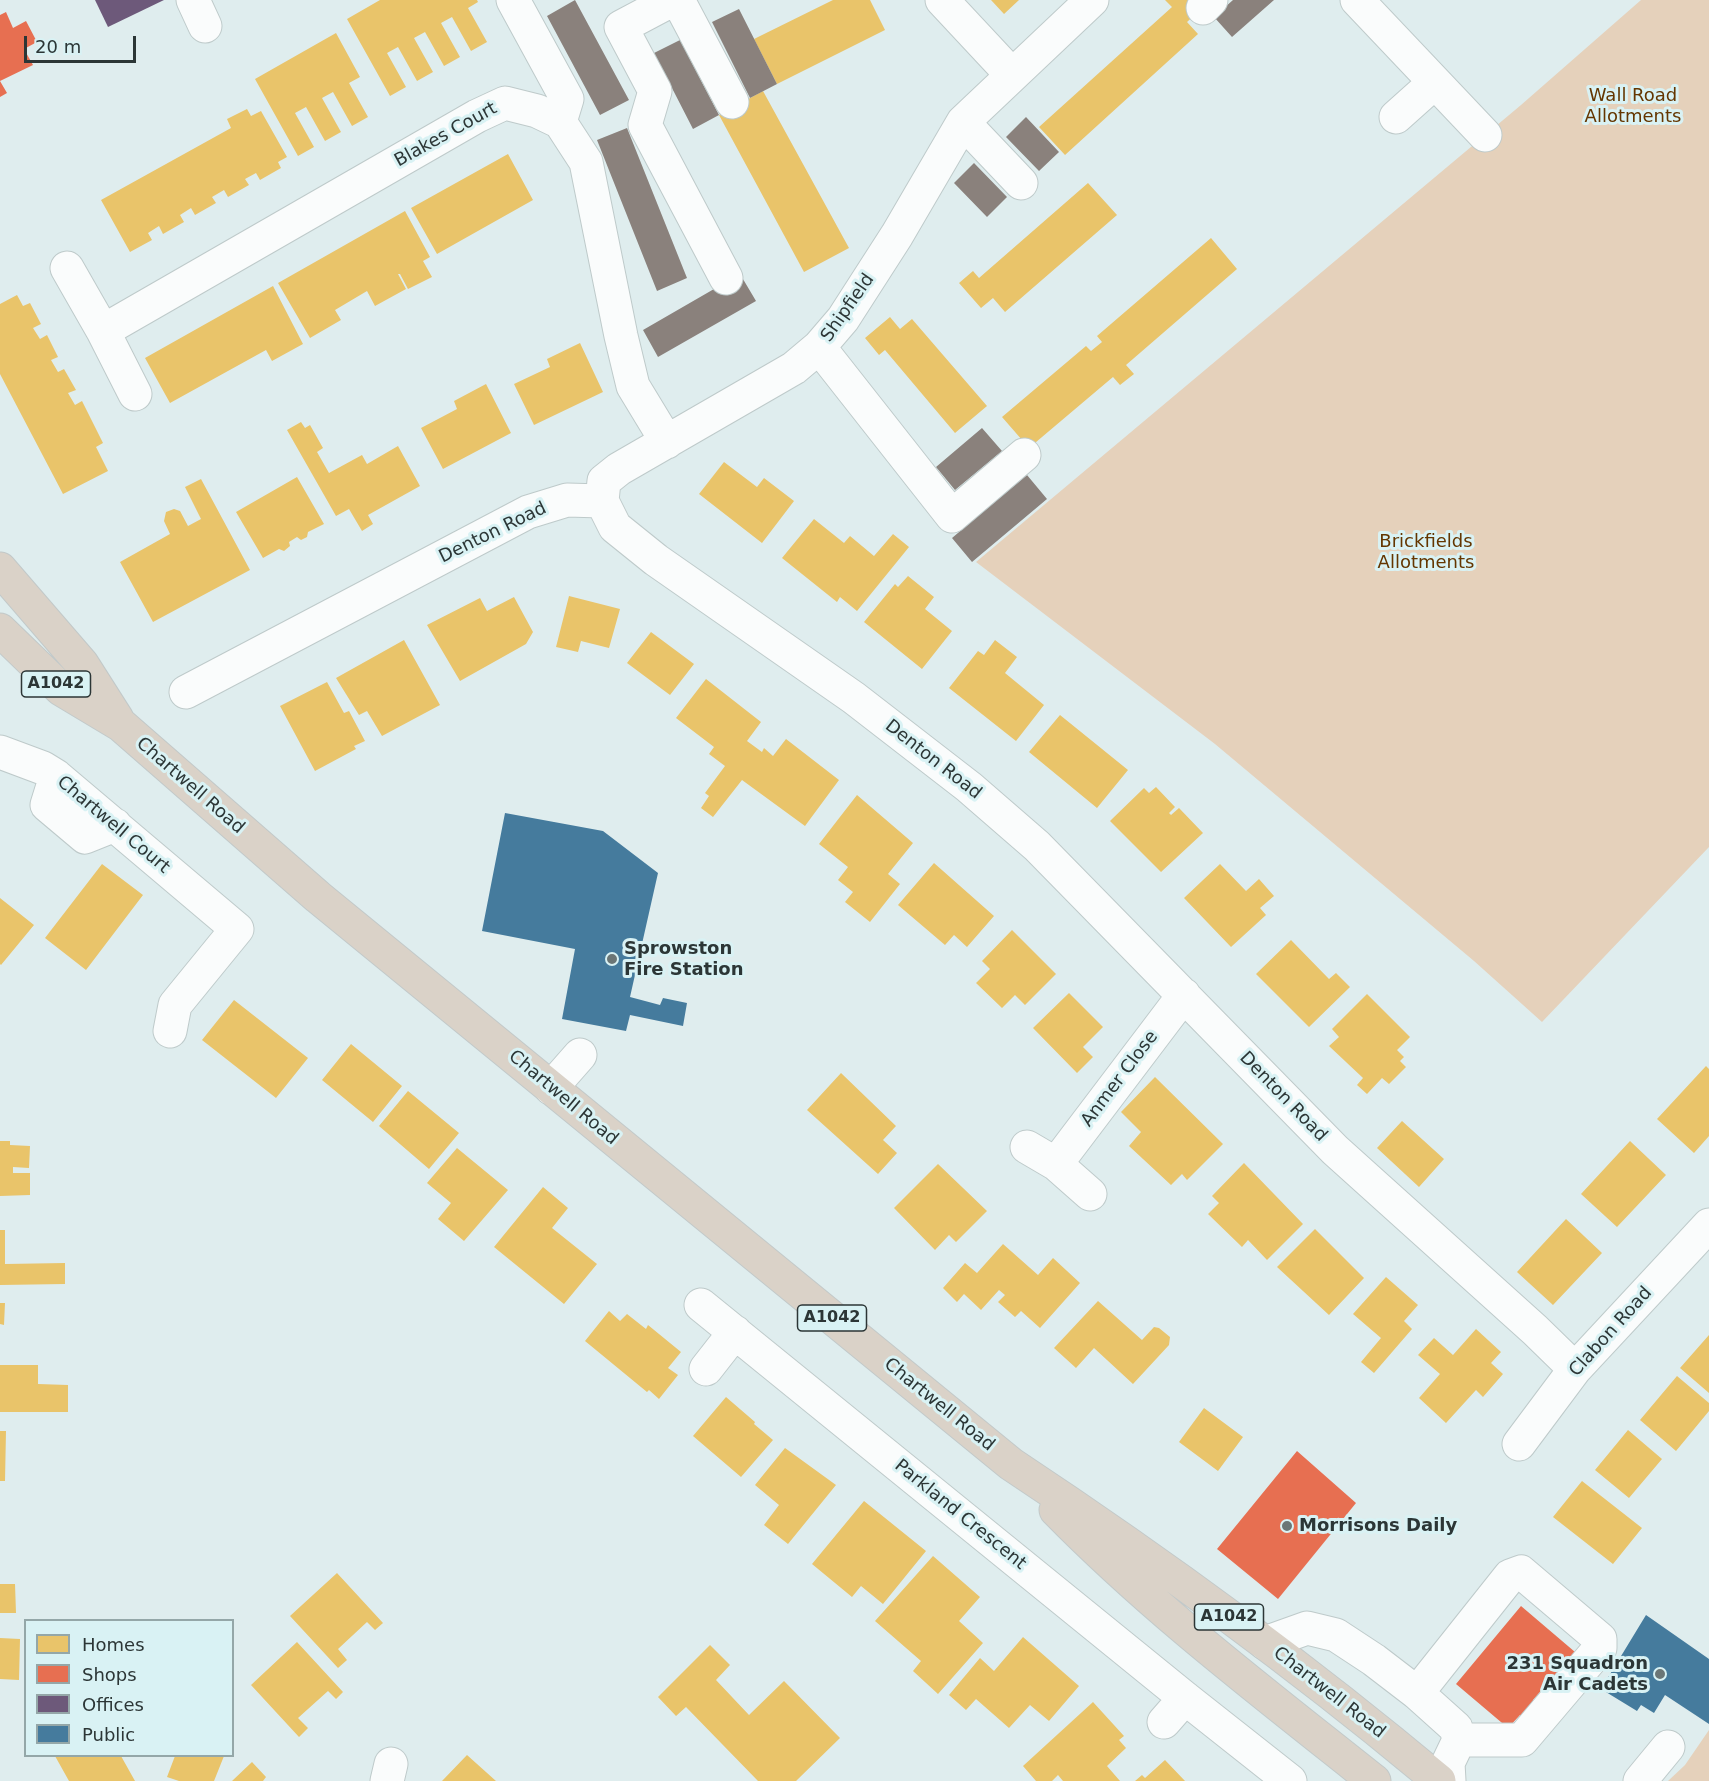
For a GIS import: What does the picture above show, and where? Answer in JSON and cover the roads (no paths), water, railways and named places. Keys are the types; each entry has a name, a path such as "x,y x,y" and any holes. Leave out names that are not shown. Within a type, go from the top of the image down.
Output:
{"highway":[{"name":"Chartwell Road","path":"0,569 82,664 121,725"},
{"name":"Chartwell Road","path":"0,630 61,689 121,725 318,897 1011,1464 1119,1536 1265,1643 1384,1735 1439,1781"},
{"name":"Chartwell Road","path":"1011,1464 1103,1558 1145,1595 1197,1640 1374,1781"}],"street":[{"path":"513,0 567,99 560,123 586,162 633,386 667,442"},
{"path":"726,279 645,125 655,91 621,27 671,0 732,102"},
{"path":"942,0 1012,75"},
{"name":"Shipfield","path":"602,501 604,481 619,469 794,368 819,347 843,319 897,235 963,122 1092,0"},
{"path":"1357,0 1485,135"},
{"path":"1396,117 1434,82"},
{"name":"Blakes Court","path":"103,331 477,116 505,103 537,111 560,123"},
{"path":"963,122 1021,183"},
{"path":"68,268 135,394"},
{"path":"819,347 952,516 1024,455"},
{"name":"Denton Road","path":"186,692 528,513 567,500 602,501 615,527 656,560 854,698 969,787 1037,846 1335,1150 1535,1330 1575,1369"},
{"name":"Chartwell Court","path":"0,752 43,768 56,776 237,929 175,1005 170,1031"},
{"name":"Anmer Close","path":"1056,1164 1184,995"},
{"path":"551,1088 580,1055"},
{"path":"1027,1147 1056,1164 1090,1194"},
{"name":"Clabon Road","path":"1519,1444 1575,1369 1709,1225"},
{"name":"Parkland Crescent","path":"701,1305 1174,1710 1290,1781"},
{"path":"706,1368 735,1332"},
{"path":"1417,1693 1510,1576 1521,1572 1600,1639 1600,1648 1522,1740 1459,1740"},
{"path":"1265,1643 1307,1628 1336,1635 1374,1660 1417,1693 1456,1728 1459,1740 1448,1763 1449,1781"},
{"path":"1640,1781 1668,1747"}],"place":[{"name":"Sprowston Fire Station","path":"612,959"},
{"name":"Morrisons Daily","path":"1287,1526"},
{"name":"231 Squadron Air Cadets","path":"1660,1674"}],"park label":[{"name":"Wall Road Allotments","path":"1633,106"},
{"name":"Brickfields Allotments","path":"1426,552"}]}
